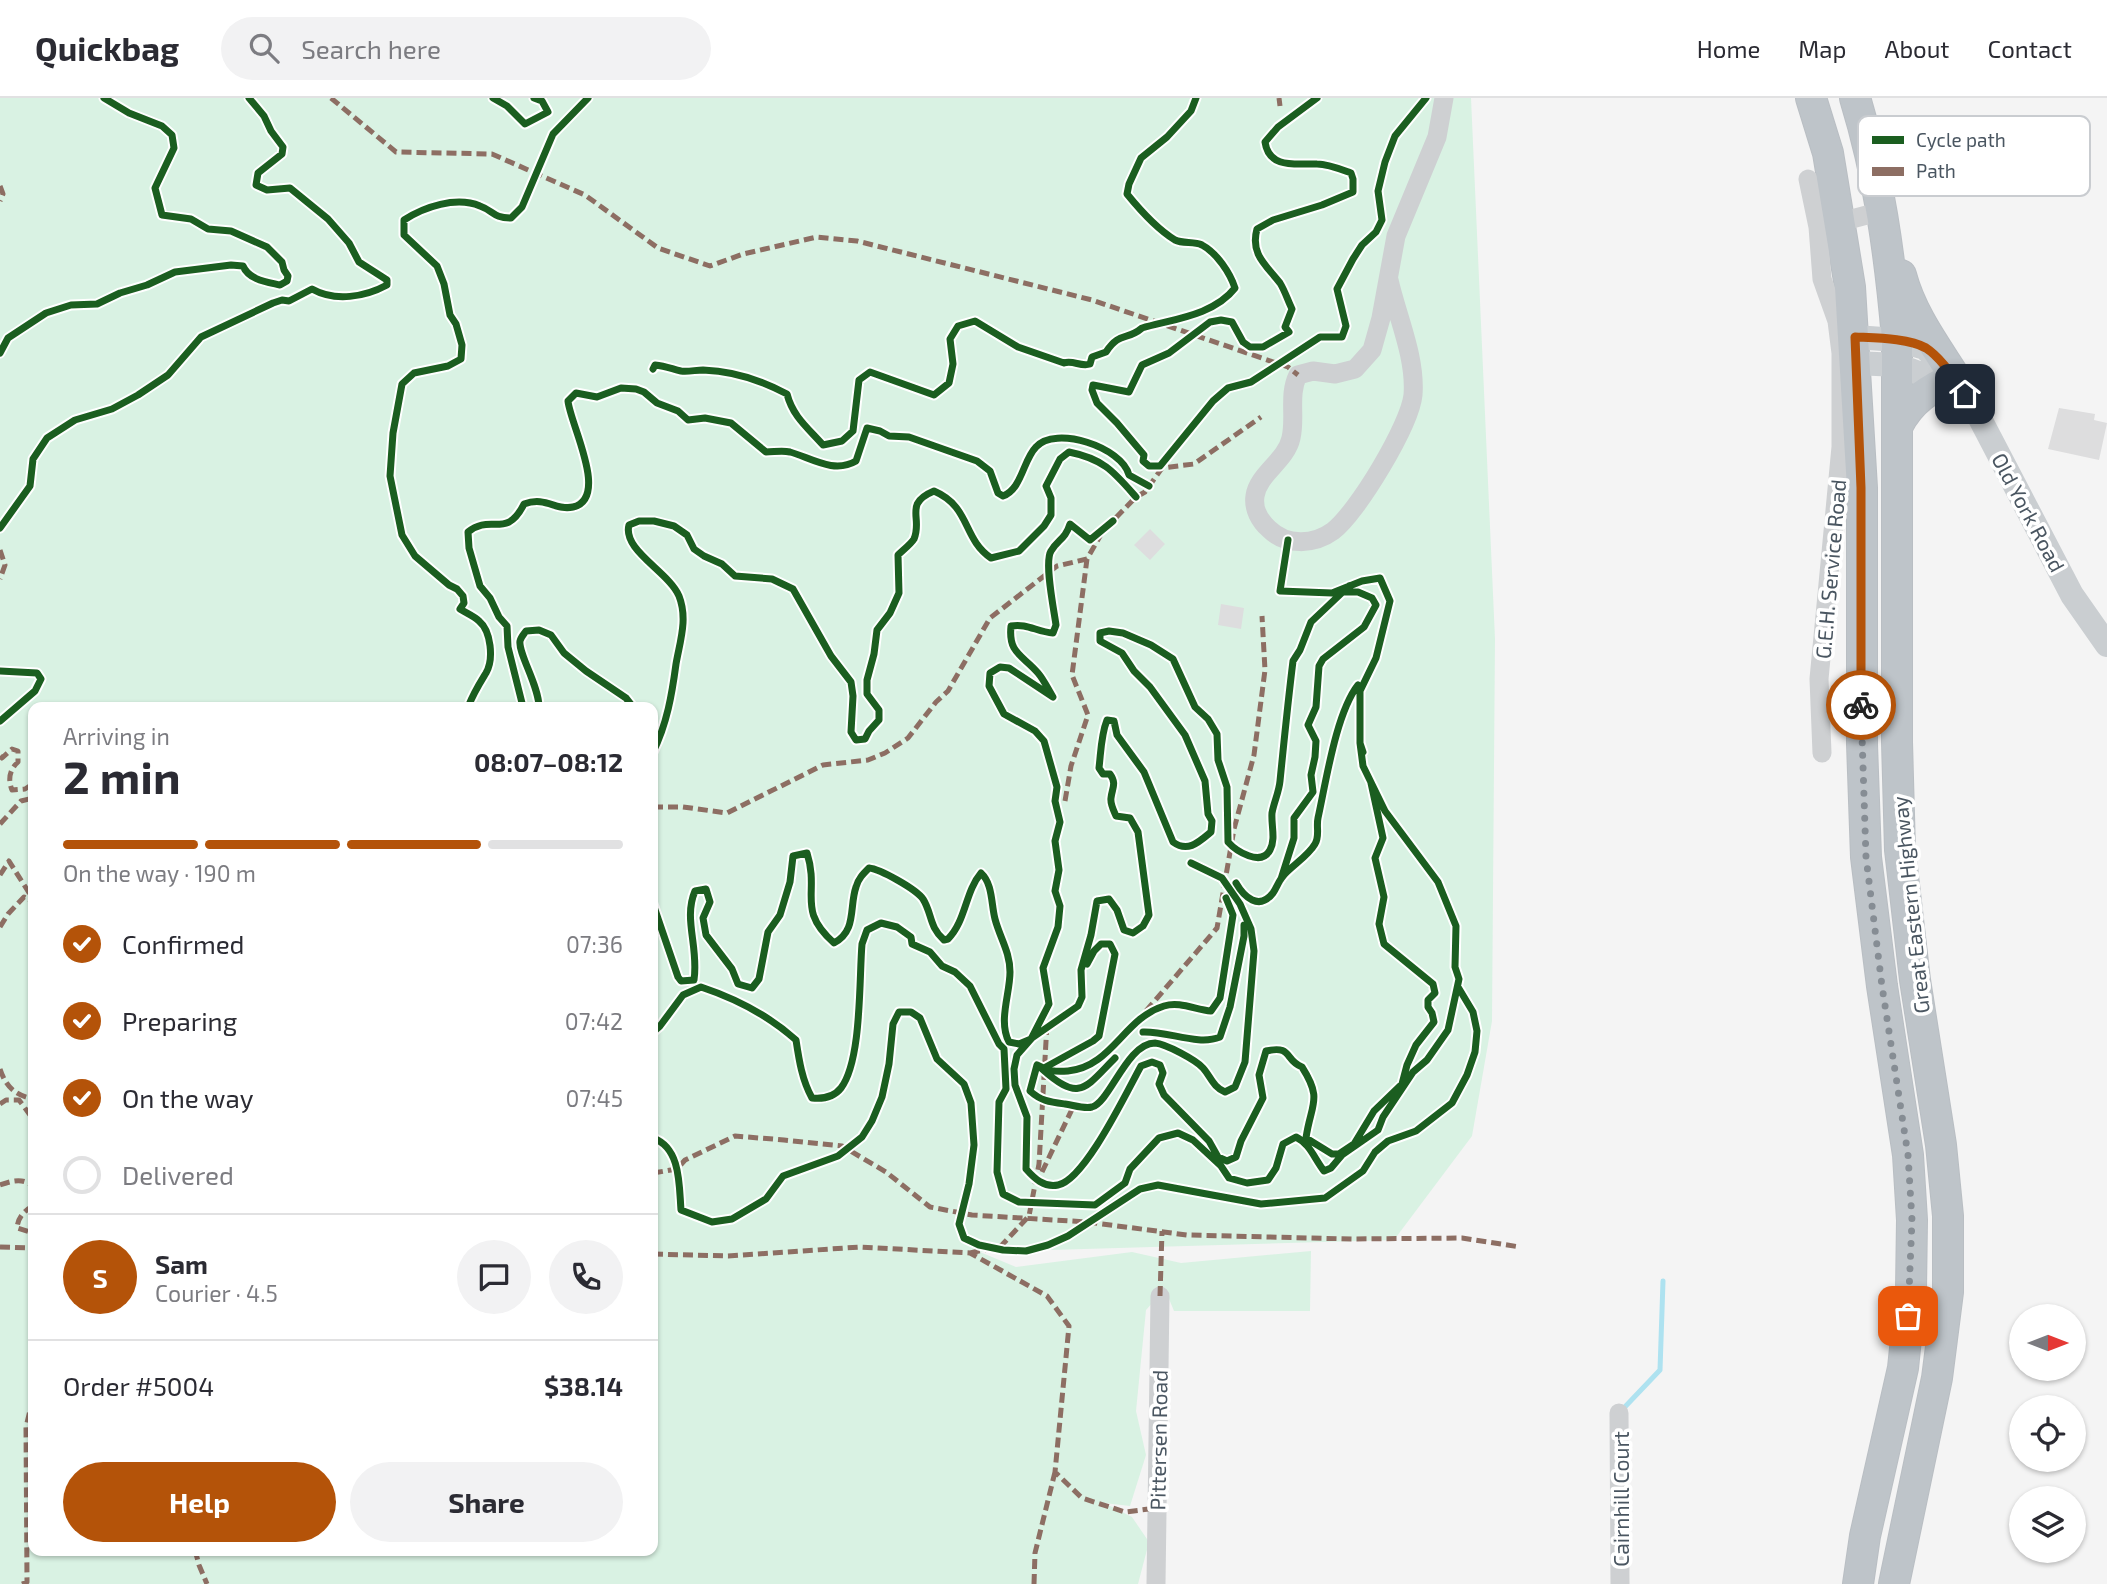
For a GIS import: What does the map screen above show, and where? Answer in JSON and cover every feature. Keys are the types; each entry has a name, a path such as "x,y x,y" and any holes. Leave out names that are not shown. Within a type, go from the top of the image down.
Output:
{"highway":[{"name":"Great Eastern Highway","path":"1811,98 1828,153 1829,225 1850,286 1861,488 1861,744 1866,857 1882,986 1908,1155 1912,1220 1911,1290 1903,1368 1865,1536 1858,1584"},
{"name":"Great Eastern Highway","path":"1855,98 1861,116"},
{"name":"Great Eastern Highway","path":"1878,196 1892,280 1897,353 1897,742 1900,850 1915,980 1941,1145 1948,1216 1948,1292 1937,1378 1894,1584"},
{"path":"1883,222 1906,294 1955,377 1936,386 1907,407 1898,425"}],"main road":[{"path":"1855,350 1897,353 1932,378 1955,377"},
{"name":"Old York Road","path":"1955,377 1976,411 2072,595 2107,645"}],"street":[{"path":"1389,280 1413,373 1413,396 1409,412 1391,450 1350,514 1334,531 1319,539 1303,542 1287,540 1274,534 1262,522 1256,509 1255,497 1259,486 1287,449 1291,439 1293,385 1298,375 1313,371 1335,374 1355,369 1372,350 1389,280 1395,236 1437,137 1444,98"},
{"name":"G.E.H. Service Road","path":"1808,179 1829,225 1822,279 1837,321 1841,354 1841,447 1819,679 1822,753"},
{"path":"1829,225 1883,222"},
{"name":"Pittersen Road","path":"1156,1584 1160,1296"},
{"name":"Cairnhill Court","path":"1619,1413 1620,1584"}],"green space":[{"path":"0,98 1471,98 1495,639 1492,1021 1472,1136 1394,1240 980,1252 1016,1267 1132,1252 1181,1263 1311,1251 1310,1311 1174,1311 1165,1289 1146,1310 1136,1411 1146,1455 1130,1506 1104,1503 1132,1517 1149,1542 1138,1584 0,1584"}],"building":[{"path":"2059,408 2095,414 2094,420 2107,423 2099,460 2048,449"},
{"path":"1150,529 1165,544 1150,560 1134,545"},
{"path":"1221,604 1244,608 1241,629 1218,625"}],"waterway":[{"path":"1621,1411 1660,1370 1663,1281"}],"marked path":[{"path":"331,98 396,152 492,154 585,195 658,248 710,266 743,254 817,237 857,241 1092,300 1288,367 1298,375"},
{"path":"1279,98 1280,106"},
{"path":"0,186 3,194 0,201"},
{"path":"1065,801 1071,766 1088,715 1072,675 1087,559 1103,531 1136,497 1145,492 1162,468 1194,464 1261,417"},
{"path":"0,550 5,565 0,579"},
{"path":"658,807 683,807 727,813 823,765 868,760 885,753 908,738 948,691 990,618 1057,566 1087,559"},
{"path":"1146,1011 1217,928 1234,829 1254,755 1265,670 1262,616"},
{"path":"0,756 2,758 12,749 18,751 18,762 10,775 10,783 12,790 28,787"},
{"path":"0,824 21,801 28,799"},
{"path":"0,875 9,861 28,891"},
{"path":"0,927 24,897 28,899"},
{"path":"970,1253 1001,1246 1029,1216 1039,1164 1047,1024"},
{"path":"0,1069 12,1089 28,1097"},
{"path":"0,1104 6,1100 19,1100 28,1112"},
{"path":"1042,1172 1075,1103"},
{"path":"658,1172 677,1169 685,1160 735,1136 784,1140 842,1146 886,1172 930,1207 972,1215 1087,1222 1187,1235 1352,1239 1462,1238 1520,1247"},
{"path":"0,1185 13,1181 28,1184"},
{"path":"28,1209 22,1215 17,1228 28,1231"},
{"path":"1160,1296 1162,1231"},
{"path":"0,1247 28,1248"},
{"path":"658,1254 728,1256 860,1247 970,1253 1047,1296 1069,1326 1055,1472 1082,1498 1125,1512 1157,1508"},
{"path":"22,1584 27,1582 28,1419"},
{"path":"1034,1584 1035,1553 1055,1472"},
{"path":"197,1556 207,1584"}],"cycle path":[{"path":"0,353 8,338 46,313 71,305 97,304 175,272 231,265 243,266 249,274 264,281 280,285 287,281 288,276 282,262 267,247 231,231 208,229 191,219 162,215 155,188 174,148 172,135 162,126 129,113 104,98"},
{"path":"0,528 30,486 33,459 47,438 75,420 112,409 138,395 168,375 201,337 273,303 289,301 312,289 340,297 369,293 387,285 387,280 359,262 349,243 328,219 290,188 267,190 256,185 258,173 282,154 283,147 249,98"},
{"path":"493,98 507,106 525,124 548,112 542,101 534,98"},
{"path":"470,702 488,667 489,638 479,621 460,609 464,603 463,596 415,556 402,535 390,476 393,433 402,384 414,373 448,366 461,359 462,345 456,324 450,315 444,284 437,266 404,235 404,220 440,204 461,202 480,206 497,216 511,218 522,207 553,134 588,98"},
{"path":"653,369 655,365 681,371 725,372 767,384 787,394 797,416 823,445 842,441 853,431 859,380 870,372 934,395 949,383 953,364 950,339 958,326 975,321 1018,347 1064,363 1087,365 1092,357 1106,352 1115,341 1142,328 1205,310 1235,288 1218,258 1202,245 1178,241 1168,236 1127,194 1141,158 1167,137 1191,111 1196,98"},
{"path":"1317,98 1278,127 1265,142 1268,151 1272,157 1285,163 1325,165 1351,173 1353,192 1273,220 1257,229 1255,238 1258,252 1280,283 1292,309 1285,327 1289,332 1263,347 1250,347 1243,342 1232,322 1210,322 1169,353 1142,365 1129,392 1093,385 1097,403 1144,455 1143,461 1149,466 1160,466 1213,401 1228,388 1251,382 1320,337 1342,337 1346,326 1337,289 1362,245 1376,232 1382,220 1378,191 1395,136 1426,98"},
{"path":"522,702 508,647 507,626 480,586 469,548 468,532 476,527 511,521 524,504 545,502 567,508 583,501 588,490 588,476 568,401 576,393 597,397 621,388 636,389 657,403 678,411 688,420 705,418 731,423 766,452 790,452 831,465 848,465 856,461 867,428 889,436 909,437 977,461 990,471 998,493 1003,496 1014,487 1036,447 1045,441 1058,438 1072,439 1102,448 1124,465 1129,475 1149,486"},
{"path":"658,740 671,698 682,630 682,605 674,587 632,543 629,525 639,521 654,521 674,526 687,535 694,549 722,564 735,576 772,579 793,589 831,656 851,682 851,732 856,740 865,739 879,720 879,710 867,694 867,680 877,630 890,613 899,593 898,555 914,539 916,506 919,501 934,491 946,498 961,514 975,541 991,558 1019,551 1044,526 1051,515 1051,498 1046,486 1060,459 1069,452 1100,463 1136,497"},
{"path":"658,919 678,977 681,981 694,980 695,956 690,912 695,891 706,889 710,902 703,918 706,935 732,969 738,984 752,988 759,979 768,932 780,915 790,882 793,856 807,853 812,910 822,931 834,943 846,932 857,884 869,868 906,885 919,895 926,904 933,925 944,940 954,932 981,873 990,888 995,919 1010,965 1004,1016 1006,1034 1009,1042 1019,1044 1031,1039 1049,1004 1043,968 1058,927 1060,906 1055,891 1059,870 1055,841 1060,822 1055,801 1057,787 1044,741 1035,731 1004,714 989,686 990,673 1000,667 1009,668 1053,697 1038,673 1014,648 1011,626 1053,633 1056,625 1049,575 1051,551 1070,524 1090,540 1113,521"},
{"path":"1288,540 1280,591 1332,593 1362,581 1380,578 1390,601 1376,658 1360,691 1360,743 1363,752"},
{"path":"1349,586 1311,622 1293,661 1279,785 1272,813 1273,841 1270,850 1261,857 1242,853 1228,842 1227,787 1218,760 1217,734 1208,719 1195,707 1173,659 1151,645 1123,633 1100,633 1100,641 1122,653 1185,735 1205,781 1208,814 1212,821 1211,832 1188,846 1173,842 1144,772 1117,735 1114,721 1107,720 1102,737 1099,768 1103,774 1110,774 1113,781 1111,800 1116,816 1130,818 1138,832 1149,915 1143,926 1133,933 1124,930 1117,910 1109,899 1097,901 1081,970 1082,997 1078,1006 1032,1038 1017,1055 1015,1085 1027,1117 1026,1169 1036,1179 1044,1184 1058,1185 1080,1168 1104,1133 1141,1066 1152,1062 1160,1065 1163,1073 1159,1084 1164,1095 1209,1141 1218,1157 1227,1161 1236,1157 1241,1141 1263,1098 1259,1075 1266,1051 1285,1052 1302,1067 1308,1078 1314,1102 1306,1138 1332,1154 1339,1154 1354,1144 1374,1111 1402,1084 1416,1045 1434,1022 1428,1007 1428,1000 1435,993 1433,984 1384,944 1379,924 1384,897 1375,858 1383,838 1371,783"},
{"path":"1281,879 1294,838 1294,818 1313,792 1311,775 1316,741 1308,725 1316,707 1319,666 1323,659 1364,627 1376,605 1372,598 1358,592 1342,592"},
{"path":"538,702 520,646 520,640 526,631 539,630 551,635 564,653 629,702"},
{"path":"0,671 37,673 41,679 35,691 0,721"},
{"path":"1236,883 1252,900 1262,901 1273,893 1282,877 1315,844 1333,748 1350,697 1358,685"},
{"path":"658,1028 683,995 701,987 714,992 763,1015 796,1040 803,1077 812,1098 831,1095 841,1088 853,1059 862,944 867,930 881,923 897,927 911,937 912,944 930,952 942,966 955,972 970,986 1004,1049 1006,1089 999,1102 997,1172 1003,1194 1019,1202 1095,1205 1125,1183 1130,1169 1159,1138 1178,1133 1193,1140 1221,1166 1229,1178 1247,1183 1268,1180 1276,1168 1283,1144 1296,1137 1308,1147 1324,1171 1378,1130 1383,1117 1413,1072 1427,1060 1448,1030 1459,979 1455,967 1456,926 1438,882 1385,811 1363,766 1360,743"},
{"path":"1037,1065 1030,1091 1046,1100 1082,1107 1092,1107 1099,1103 1136,1052 1155,1043 1194,1061 1221,1090 1225,1092 1235,1087 1245,1062 1254,951 1251,929 1240,904 1222,878 1191,863"},
{"path":"1037,1065 1055,1071 1083,1068 1107,1052 1138,1021 1164,1006 1182,1005 1211,1011 1220,998 1233,915 1226,898"},
{"path":"1143,1032 1202,1040 1220,1037 1230,1007 1244,925"},
{"path":"1044,1068 1099,1036 1115,954 1110,944 1101,944 1087,964"},
{"path":"658,1141 669,1150 677,1168 681,1210 712,1222 732,1219 766,1199 783,1176 838,1156 862,1137 882,1097 893,1024 899,1012 911,1012 920,1018 937,1059 964,1084 971,1103 974,1145 969,1184 959,1224 964,1238 979,1245 1026,1251 1048,1245 1068,1236 1140,1189 1158,1185 1261,1204 1325,1198 1363,1171 1375,1152 1388,1141 1416,1131 1452,1103 1467,1075 1475,1052 1477,1031 1473,1012 1458,987"},
{"path":"1042,1069 1065,1086 1082,1088 1115,1058"}],"way so far":[{"path":"1861,705 1866,857 1882,986 1908,1155 1912,1220 1908,1316"}],"route":[{"path":"1861,705 1861,488 1855,337 1897,340 1925,348 1955,377 1965,394"}]}
